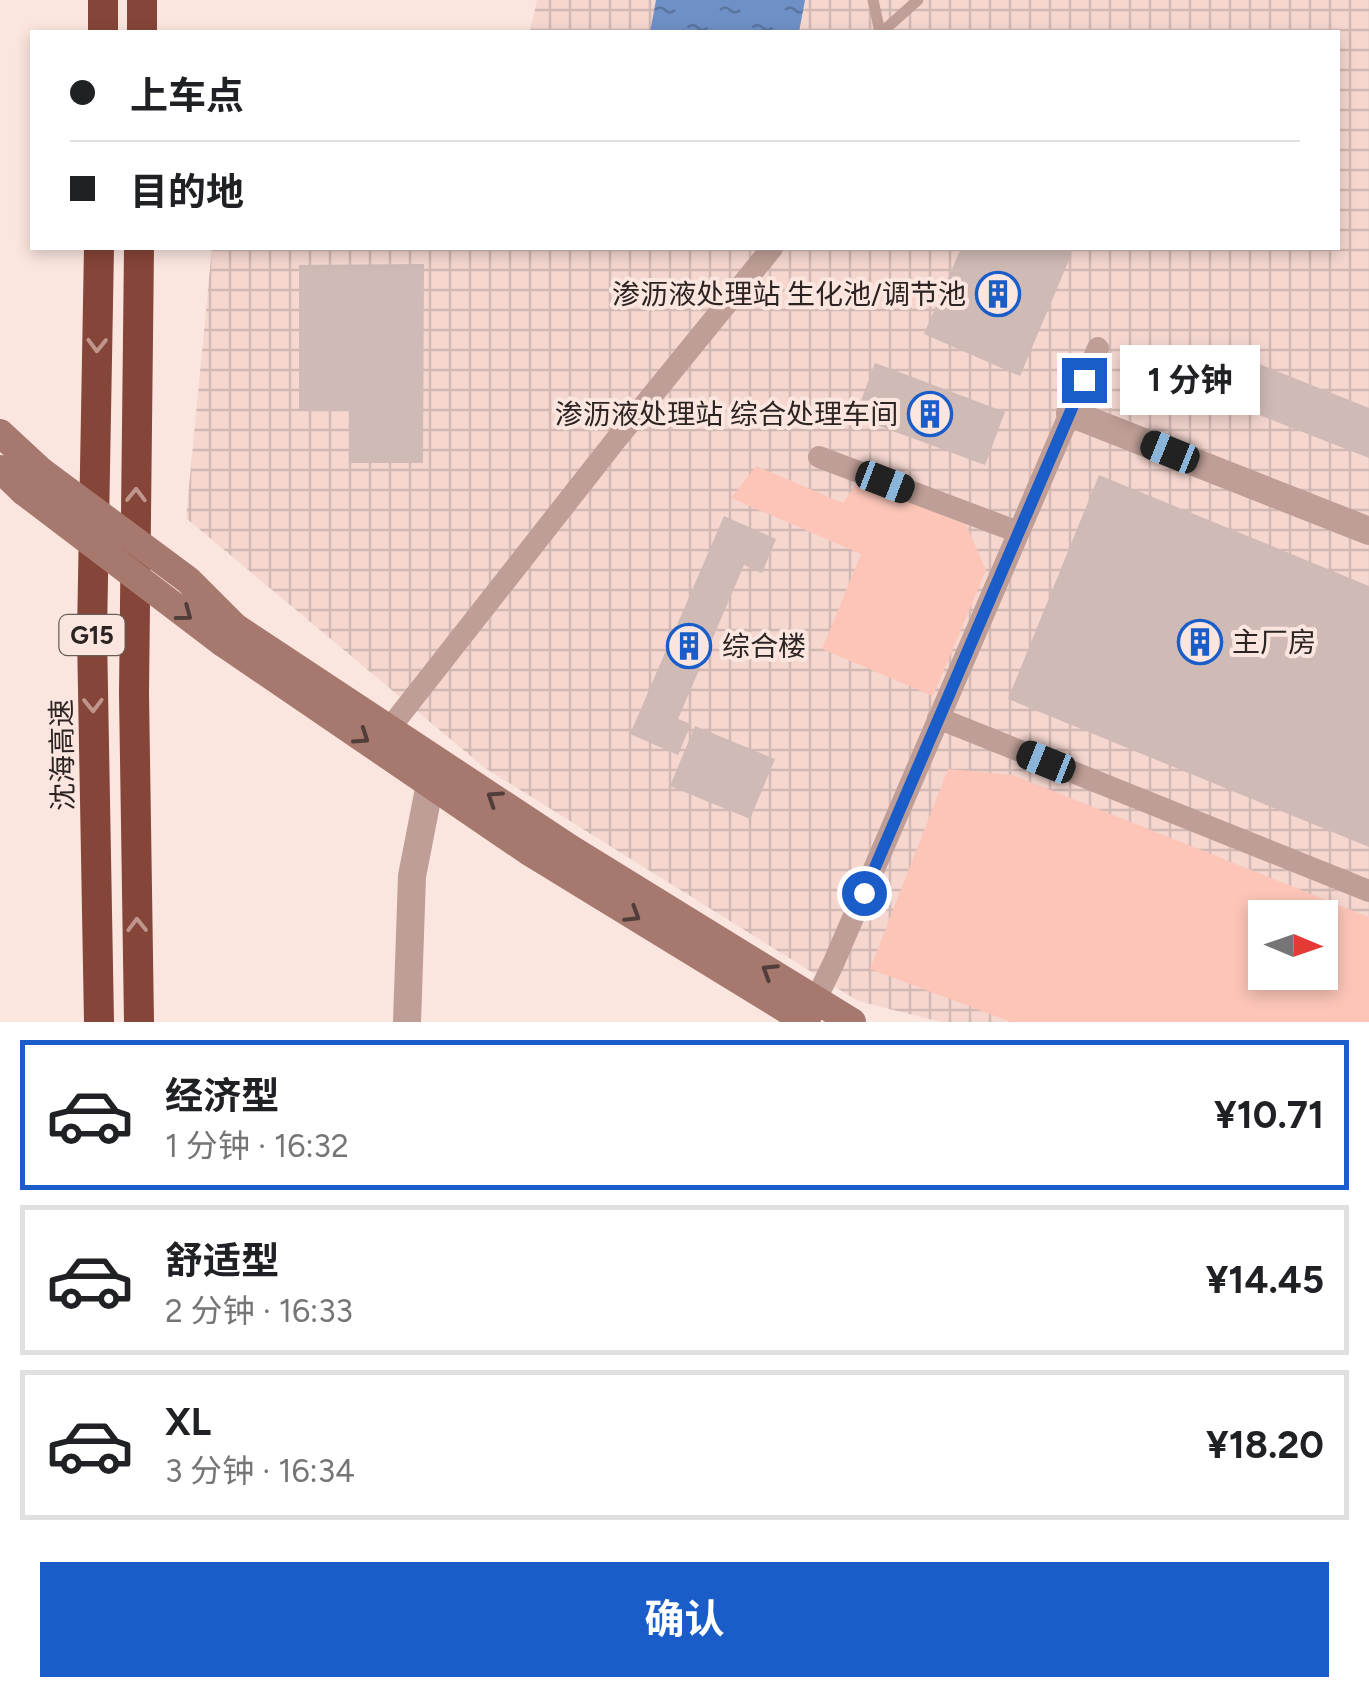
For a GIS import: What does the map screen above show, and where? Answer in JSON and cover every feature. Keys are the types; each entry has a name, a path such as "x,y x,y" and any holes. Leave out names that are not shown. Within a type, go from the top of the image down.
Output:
{"highway":[{"path":"103,30 104,0"},
{"path":"142,0 142,30"},
{"name":"沈海高速","path":"99,250 92,634 99,1022"},
{"name":"G15","path":"139,1022 134,693 140,250"}],"main road":[{"path":"0,434 32,481"},
{"path":"0,469 32,481 229,635 430,784 528,851 810,1014 852,1022"},
{"path":"229,635 389,729 572,849 810,1014"}],"street":[{"path":"389,729 770,250"},
{"path":"810,1014 1098,348"},
{"path":"1070,413 1369,531"},
{"path":"818,457 1018,532"},
{"path":"938,718 1369,891"},
{"path":"407,1022 412,876 430,784"}],"lane":[{"path":"873,0 880,30"},
{"path":"883,30 918,0"}],"shaded area":[{"path":"537,0 1369,0 1369,1022 941,1022 858,1001 485,768 186,518 212,250 1340,250 1340,30 530,30"},
{"path":"756,466 843,503 855,486 871,484 965,522 986,570 933,696 822,649 861,554 731,498"},
{"path":"948,769 1013,775 1326,900 1248,900 1248,990 1338,990 1338,905 1369,917 1369,1022 1011,1022 870,969"}],"water":[{"path":"656,0 805,0 799,30 650,30"}],"building":[{"name":"渗沥液处理站 生化池/调节池","path":"960,250 1072,253 1020,376 924,334"},
{"path":"424,264 423,463 350,463 350,411 299,411 299,265"},
{"path":"1254,362 1369,408 1369,458 1236,406"},
{"name":"渗沥液处理站 综合处理车间","path":"875,363 1005,412 985,465 855,417"},
{"name":"主厂房","path":"1099,475 1369,586 1369,847 1008,699"},
{"name":"综合楼","path":"724,516 776,539 762,573 744,565 678,719 691,724 678,755 630,734"},
{"path":"695,726 775,759 750,819 670,786"}],"place":[{"name":"渗沥液处理站 生化池/调节池","path":"998,294"},
{"name":"渗沥液处理站 综合处理车间","path":"930,414"},
{"name":"主厂房","path":"1200,642"},
{"name":"综合楼","path":"689,646"}],"route":[{"path":"864,893 1084,380"}]}
